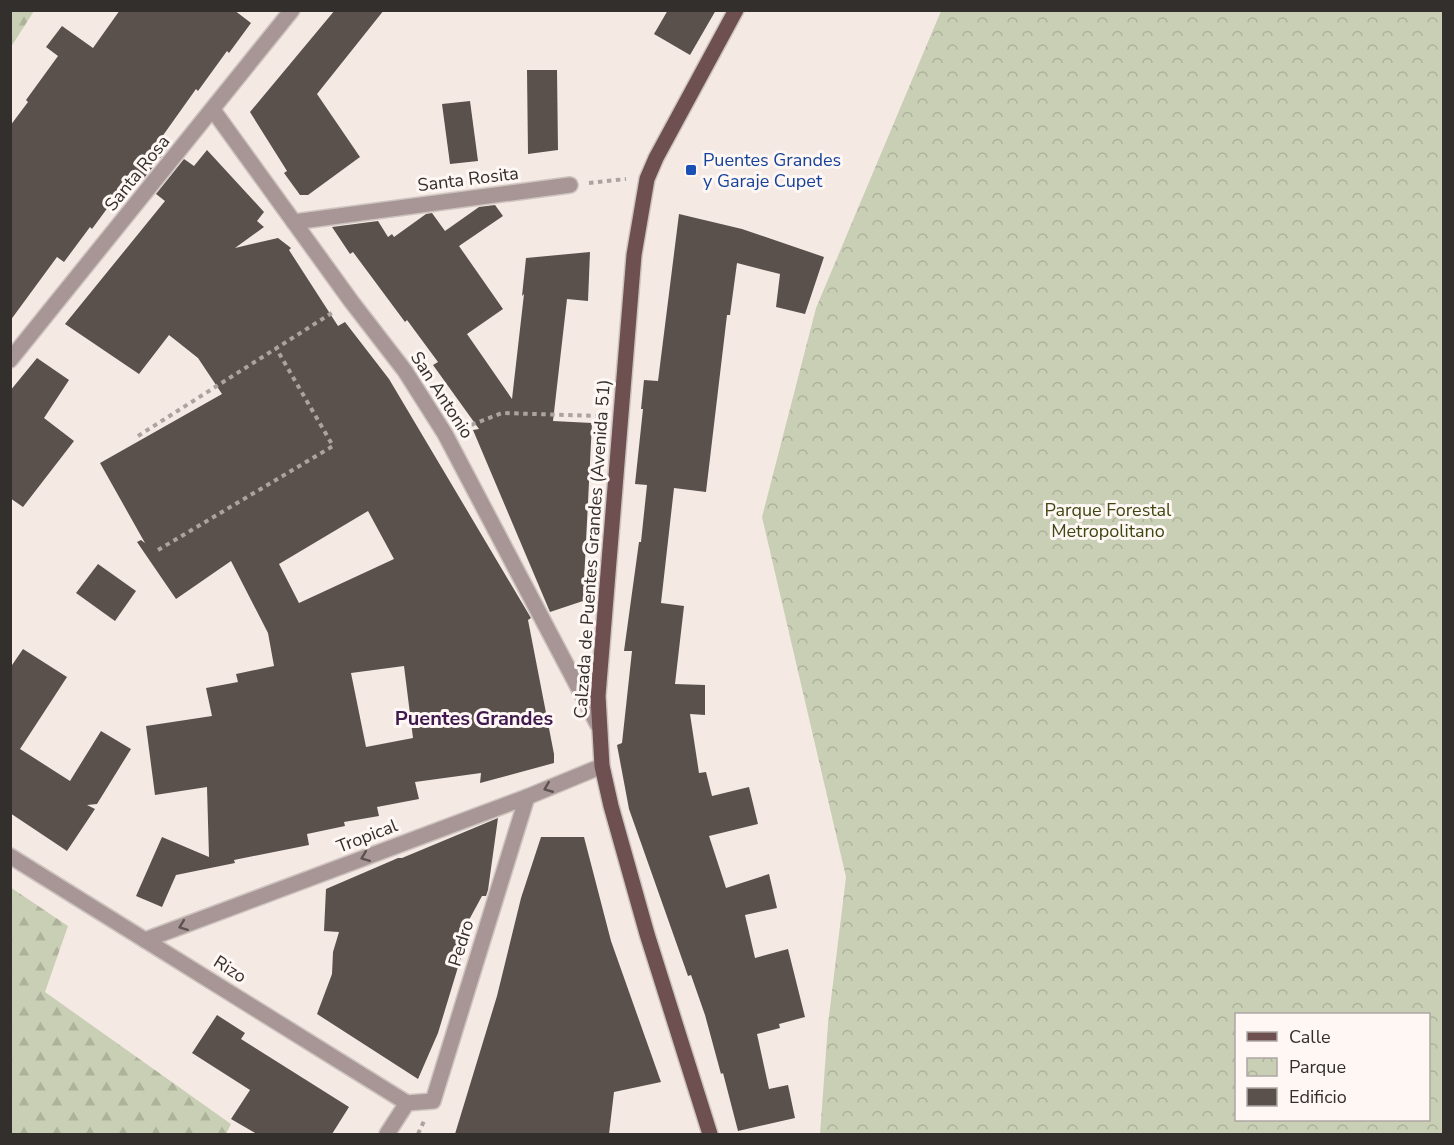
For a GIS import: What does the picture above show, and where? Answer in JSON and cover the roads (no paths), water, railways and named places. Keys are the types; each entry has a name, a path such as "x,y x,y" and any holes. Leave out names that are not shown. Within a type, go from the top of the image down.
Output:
{"main road":[{"name":"Calzada de Puentes Grandes (Avenida 51)","path":"710,1134 647,934 611,806 602,766 598,725 601,652 634,255 647,179 656,158 736,10"}],"street":[{"name":"Santa Rosa","path":"10,360 292,10"},
{"name":"San Antonio","path":"213,110 351,301 405,371 446,434 598,725"},
{"name":"Santa Rosita","path":"294,222 570,185"},
{"name":"Tropical","path":"146,940 526,797 602,766"},
{"name":"Pedro","path":"407,1103 433,1101 526,797"},
{"name":"Rizo","path":"10,856 407,1103"},
{"path":"387,1134 407,1103"}],"place":[{"name":"Puentes Grandes y Garaje Cupet","path":"691,170"}],"district":[{"name":"Puentes Grandes","path":"474,718"}],"park label":[{"name":"Parque Forestal Metropolitano","path":"1108,520"}]}
